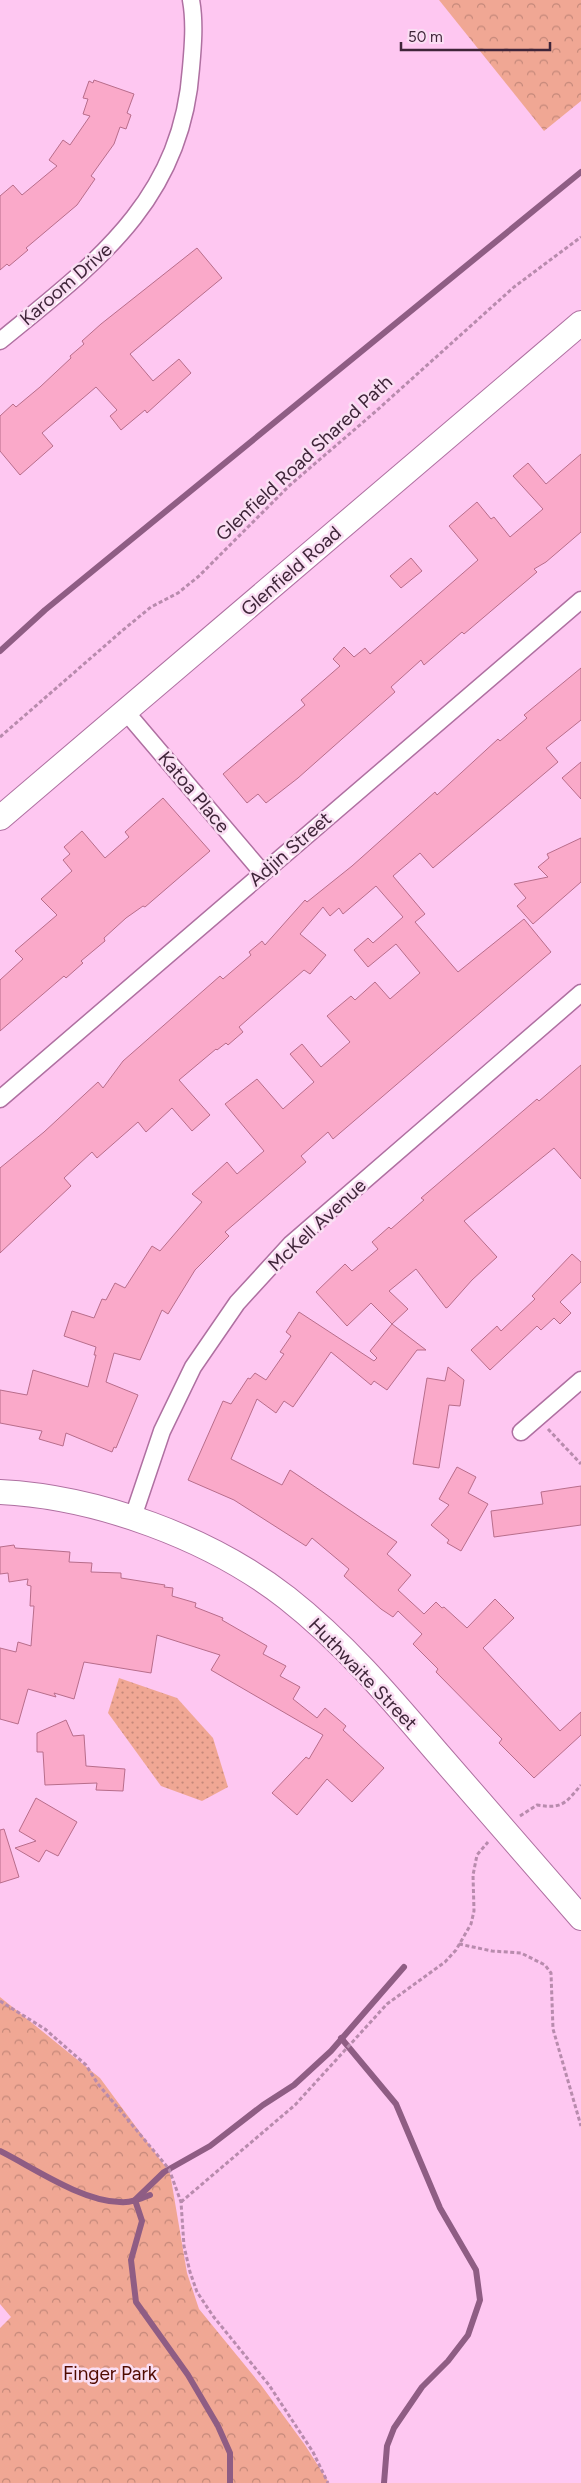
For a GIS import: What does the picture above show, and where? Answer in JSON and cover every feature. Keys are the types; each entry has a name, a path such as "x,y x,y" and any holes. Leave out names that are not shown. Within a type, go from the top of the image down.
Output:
{"main road":[{"name":"Glenfield Road","path":"0,818 581,323"},
{"name":"Huthwaite Street","path":"0,1492 32,1494 133,1517 224,1557 286,1598 345,1649 581,1918"}],"street":[{"name":"Karoom Drive","path":"0,341 88,269 133,220 170,158 183,122 188,95 193,42 191,0"},
{"name":"Adjin Street","path":"0,1099 262,872 581,600"},
{"name":"Katoa Place","path":"126,712 262,872"},
{"name":"McKell Avenue","path":"133,1517 162,1431 193,1367 237,1303 291,1244 581,993"},
{"path":"521,1432 581,1380"}],"path":[{"name":"Glenfield Road Shared Path","path":"0,737 130,624 151,607 178,593 198,576 290,485 375,412 514,287 581,237"},
{"path":"538,1418 581,1464"},
{"path":"180,2202 295,2105 386,2004 445,1962 460,1944 471,1924 474,1911 473,1876 482,1847 537,1805 553,1808 564,1804 581,1785"},
{"path":"460,1944 492,1951 521,1953 545,1965 552,1973 553,2029 581,2126"},
{"path":"0,2001 45,2029 86,2066 98,2084 169,2169 180,2202 184,2246 197,2292 213,2316 269,2385 313,2452 328,2483"}],"green space":[{"path":"439,0 581,0 581,101 544,131"},
{"path":"119,1678 177,1698 213,1738 228,1787 202,1801 161,1786 108,1713"},
{"name":"Finger Park","path":"0,1997 100,2078 170,2173 187,2273 199,2309 261,2385 305,2445 329,2483 0,2483 0,2328 11,2317 0,2304"}],"building":[{"path":"94,80 134,94 127,113 131,115 126,129 120,127 114,144 91,176 95,179 77,205 26,248 28,250 9,266 7,264 0,270 0,196 13,185 22,195 57,166 49,160 63,140 70,145 90,116 83,114 88,99 83,98 89,81 93,83"},
{"path":"197,248 222,278 130,354 153,381 179,359 191,373 147,413 145,410 121,430 110,416 117,410 96,387 42,433 53,446 20,475 0,451 0,416 13,404 16,407 40,387 71,358 70,356 84,344 82,341 101,324"},
{"path":"581,454 581,532 546,562 534,569 537,572 464,634 462,632 424,665 421,660 391,687 395,692 298,778 266,803 258,794 247,803 223,774 305,705 301,700 340,666 333,659 344,647 354,657 365,648 370,654 478,560 449,526 477,502 491,519 494,517 510,537 543,509 513,476 528,463 546,484"},
{"path":"411,558 422,571 401,588 390,576"},
{"path":"581,668 581,720 546,748 558,762 433,868 420,853 393,876 425,914 415,922 458,972 524,919 551,952 333,1139 328,1132 301,1156 306,1162 225,1232 229,1236 195,1270 168,1314 162,1310 140,1360 114,1353 106,1382 138,1395 116,1448 114,1447 112,1452 66,1433 63,1446 39,1439 42,1431 0,1423 0,1390 27,1395 33,1370 88,1387 96,1355 94,1355 96,1347 64,1336 72,1311 94,1318 102,1299 106,1300 115,1283 125,1288 152,1246 160,1251 202,1202 192,1194 227,1162 237,1174 264,1151 225,1104 257,1079 283,1109 314,1082 290,1054 302,1044 321,1067 350,1042 327,1016 351,996 355,1000 375,982 390,999 420,973 396,944 368,967 354,950 368,938 373,943 403,917 376,886 343,914 339,908 330,916 323,907 300,934 326,955 310,974 304,970 239,1027 243,1032 228,1045 226,1043 216,1049 179,1080 210,1115 192,1131 172,1108 146,1132 138,1122 97,1158 92,1152 64,1178 71,1186 0,1253 0,1168 44,1132 98,1082 103,1088 123,1061 220,976 223,979 251,955 249,952 262,941 265,945 305,900 307,902 352,866 435,792 437,795 498,739 500,741 527,718 524,715"},
{"path":"581,762 581,799 562,778"},
{"path":"163,798 210,851 145,907 143,906 126,918 104,938 105,941 81,961 83,963 66,978 64,976 0,1031 0,980 23,959 15,951 57,915 41,899 72,871 63,860 70,854 64,847 82,831 105,858 129,837 125,832"},
{"path":"581,838 581,882 533,924 517,906 526,898 514,884 548,877 538,867 549,858 547,854"},
{"path":"581,1065 581,1179 554,1148 464,1221 497,1257 446,1308 416,1269 389,1291 408,1309 392,1324 371,1303 347,1326 316,1292 345,1264 352,1271 378,1249 372,1242 389,1227 391,1229 424,1200 421,1198 537,1099 539,1101"},
{"path":"572,1254 581,1262 581,1282 560,1302 571,1313 560,1324 554,1318 541,1330 537,1326 490,1370 471,1350 497,1326 501,1331 535,1299 532,1296"},
{"path":"299,1312 374,1361 377,1358 370,1351 392,1324 426,1350 417,1350 387,1390 374,1381 371,1385 331,1352 293,1407 284,1401 276,1413 257,1399 231,1459 282,1485 290,1470 397,1542 387,1554 411,1575 398,1590 424,1614 436,1602 467,1628 495,1599 514,1618 483,1648 560,1731 581,1712 581,1735 534,1778 499,1743 502,1739 436,1672 438,1669 413,1644 422,1634 398,1611 393,1617 381,1609 344,1576 349,1569 312,1538 306,1546 234,1500 188,1480 223,1401 231,1404 248,1378 250,1379 255,1373 266,1380 284,1354 280,1352 291,1336 286,1332"},
{"path":"448,1367 464,1380 460,1406 449,1405 439,1468 413,1464 427,1378 445,1381"},
{"path":"457,1467 476,1477 468,1493 488,1504 461,1551 447,1543 449,1540 431,1525 449,1505 439,1499"},
{"path":"581,1486 581,1525 494,1537 491,1511 543,1504 541,1492"},
{"path":"14,1545 15,1548 70,1552 69,1562 92,1563 91,1572 121,1573 121,1578 165,1585 164,1587 173,1588 172,1596 196,1603 195,1607 223,1618 222,1620 267,1646 263,1654 286,1666 280,1676 300,1687 293,1699 317,1718 325,1708 346,1726 343,1730 384,1768 352,1802 327,1779 297,1815 272,1793 306,1757 309,1759 323,1735 211,1670 220,1655 157,1635 151,1673 84,1662 74,1699 54,1693 56,1697 28,1689 18,1724 0,1719 0,1648 16,1652 18,1642 31,1646 34,1606 30,1606 31,1586 27,1585 28,1579 9,1582 8,1573 0,1574 0,1547"},
{"path":"66,1720 73,1736 84,1735 86,1766 125,1769 123,1791 96,1790 97,1783 45,1785 43,1752 37,1752 37,1733"},
{"path":"36,1798 77,1822 58,1856 46,1850 39,1862 15,1848 36,1841 19,1831"},
{"path":"4,1829 19,1877 0,1883 0,1830"}],"waterway":[{"path":"0,651 45,610 581,172"},
{"path":"230,2483 230,2453 218,2426 188,2375 136,2302 131,2260 142,2221 135,2200 164,2172 210,2146 263,2105 294,2085 331,2051 404,1967"},
{"path":"341,2038 396,2104 440,2208 476,2270 480,2300 468,2335 448,2361 422,2387 394,2428 387,2446 384,2483"},
{"path":"0,2151 58,2183 90,2196 124,2202 150,2195"}]}
